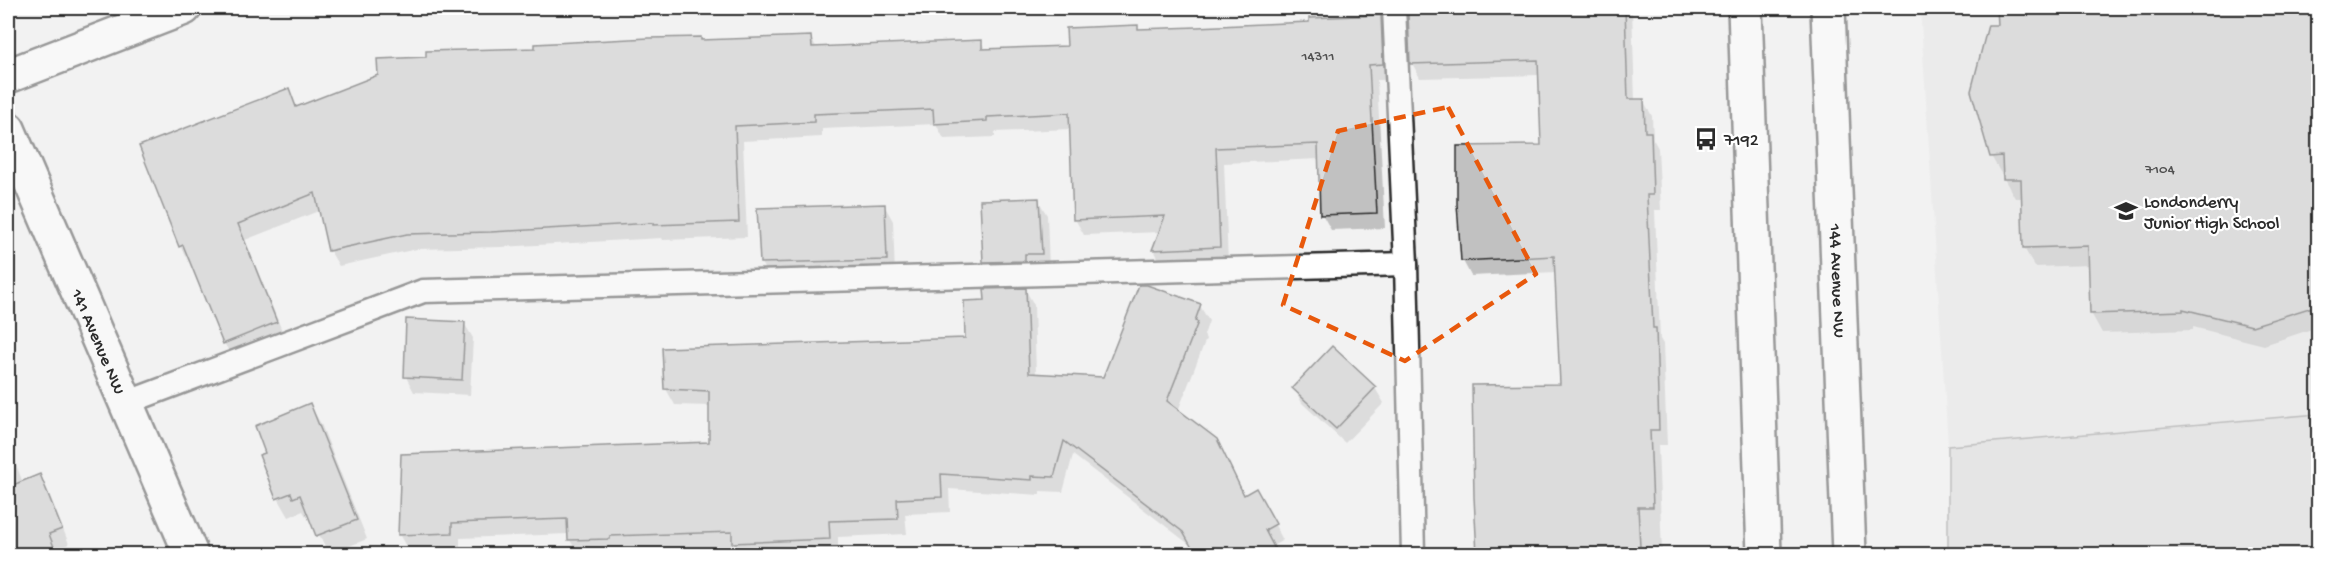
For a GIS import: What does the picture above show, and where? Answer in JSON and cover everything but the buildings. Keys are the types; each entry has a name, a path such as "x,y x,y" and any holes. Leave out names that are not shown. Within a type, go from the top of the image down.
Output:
{"street":[{"path":"8,76 184,8"},
{"path":"1744,8 1764,555"},
{"name":"144 Avenue NW","path":"1828,8 1849,555"},
{"name":"141 Avenue NW","path":"8,129 191,555"}],"lane":[{"path":"1394,8 1406,264 1413,555"},
{"path":"126,403 423,291 1406,264"}],"highlighted area":[{"path":"1448,107 1536,274 1405,361 1283,305 1338,131"}],"shaded area":[{"name":"Londonderry Junior High School","path":"1920,8 2318,8 2318,414 1948,446"},
{"path":"2318,414 2318,554 1948,554 1948,446"}],"place":[{"name":"7192","path":"1706,139"},
{"name":"Londonderry Junior High School","path":"2126,211"}]}
